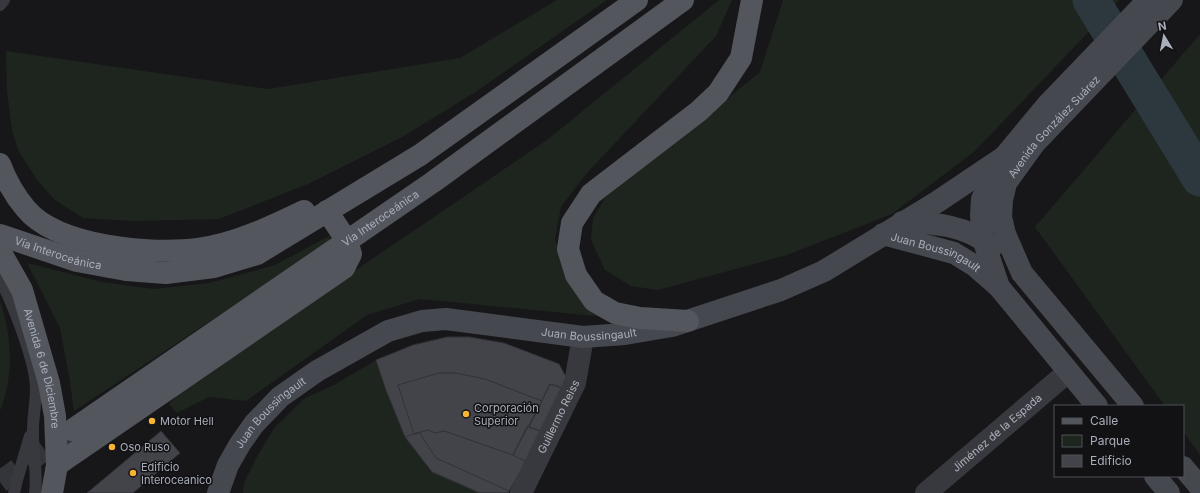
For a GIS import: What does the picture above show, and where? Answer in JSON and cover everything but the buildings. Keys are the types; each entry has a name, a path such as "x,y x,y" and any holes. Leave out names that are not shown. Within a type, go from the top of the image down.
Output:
{"main road":[{"name":"Vía Interoceánica","path":"0,235 76,261 126,270 166,273 214,267 257,254 420,155 637,0"},
{"name":"Vía Interoceánica","path":"72,430 402,203 684,0"},
{"path":"688,321 640,318 615,313 594,300 576,275 568,249 572,223 591,194 699,111 718,93 741,58 752,0"},
{"name":"Avenida González Suárez","path":"1132,405 1022,272 1005,234 1001,217 1002,200 1006,183 1034,144 1052,112 1148,0"},
{"name":"Avenida González Suárez","path":"1096,405 1000,287 982,239 982,199 1004,157 1172,0"},
{"path":"506,93 523,117"},
{"path":"0,164 6,178 26,209 54,230 93,242 145,251 199,249 243,238 286,220 420,155"},
{"path":"883,234 937,202 1004,157"},
{"path":"387,174 402,203"},
{"path":"57,465 344,268 351,254 347,241 327,211"},
{"name":"Juan Boussingault","path":"902,222 943,224 960,228 982,239 1022,272"},
{"name":"Juan Boussingault","path":"218,493 228,465 240,444 254,424 280,397 317,371 388,331 422,321 446,319 583,337 655,330 688,321 781,290 824,271 883,234 954,253 975,266 1000,287"},
{"name":"Avenida 6 de Diciembre","path":"0,251 22,290 47,374 55,416 57,465 52,493"},
{"path":"1184,468 1200,487"},
{"path":"1156,477 1169,493"}],"street":[{"name":"Guillermo Reiss","path":"521,493 575,383 583,337"},
{"name":"Jiménez de la Espada","path":"926,493 1068,372"}],"lane":[{"path":"0,5 4,0"},
{"path":"0,279 20,326 30,356 36,388 33,429 37,479 35,493"},
{"path":"14,493 33,429"}],"green space":[{"path":"557,0 607,0 477,91 404,136 308,184 219,219 135,221 83,218 55,200 37,180 18,150 12,130 7,91 6,51 268,89 460,58"},
{"path":"719,0 732,0 716,36 586,174 561,207 555,239 564,266 605,317 420,299 367,315 246,401 209,397 177,413 169,404 184,387 547,140"},
{"path":"783,0 1119,0 975,151 892,214 787,255 658,290 631,286 605,270 591,240 593,218 605,198 760,72"},
{"path":"1200,34 1200,455 1184,432 1184,405 1164,405 1035,227"},
{"path":"331,235 329,243 74,411 60,328 27,263 102,282 154,289 209,283 275,265"},
{"path":"0,301 7,328 10,356 8,384 0,411"},
{"path":"376,360 405,437 431,472 480,493 243,493 244,483 258,455 275,427 305,398 334,385"}],"waterway":[{"path":"1091,0 1200,178"}],"tunnel":[{"path":"0,482 69,432"}],"place":[{"name":"Corporación Superior","path":"466,414"},
{"name":"Motor Hell","path":"152,421"},
{"name":"Oso Ruso","path":"112,447"},
{"name":"Edificio Interoceanico","path":"133,473"}]}
